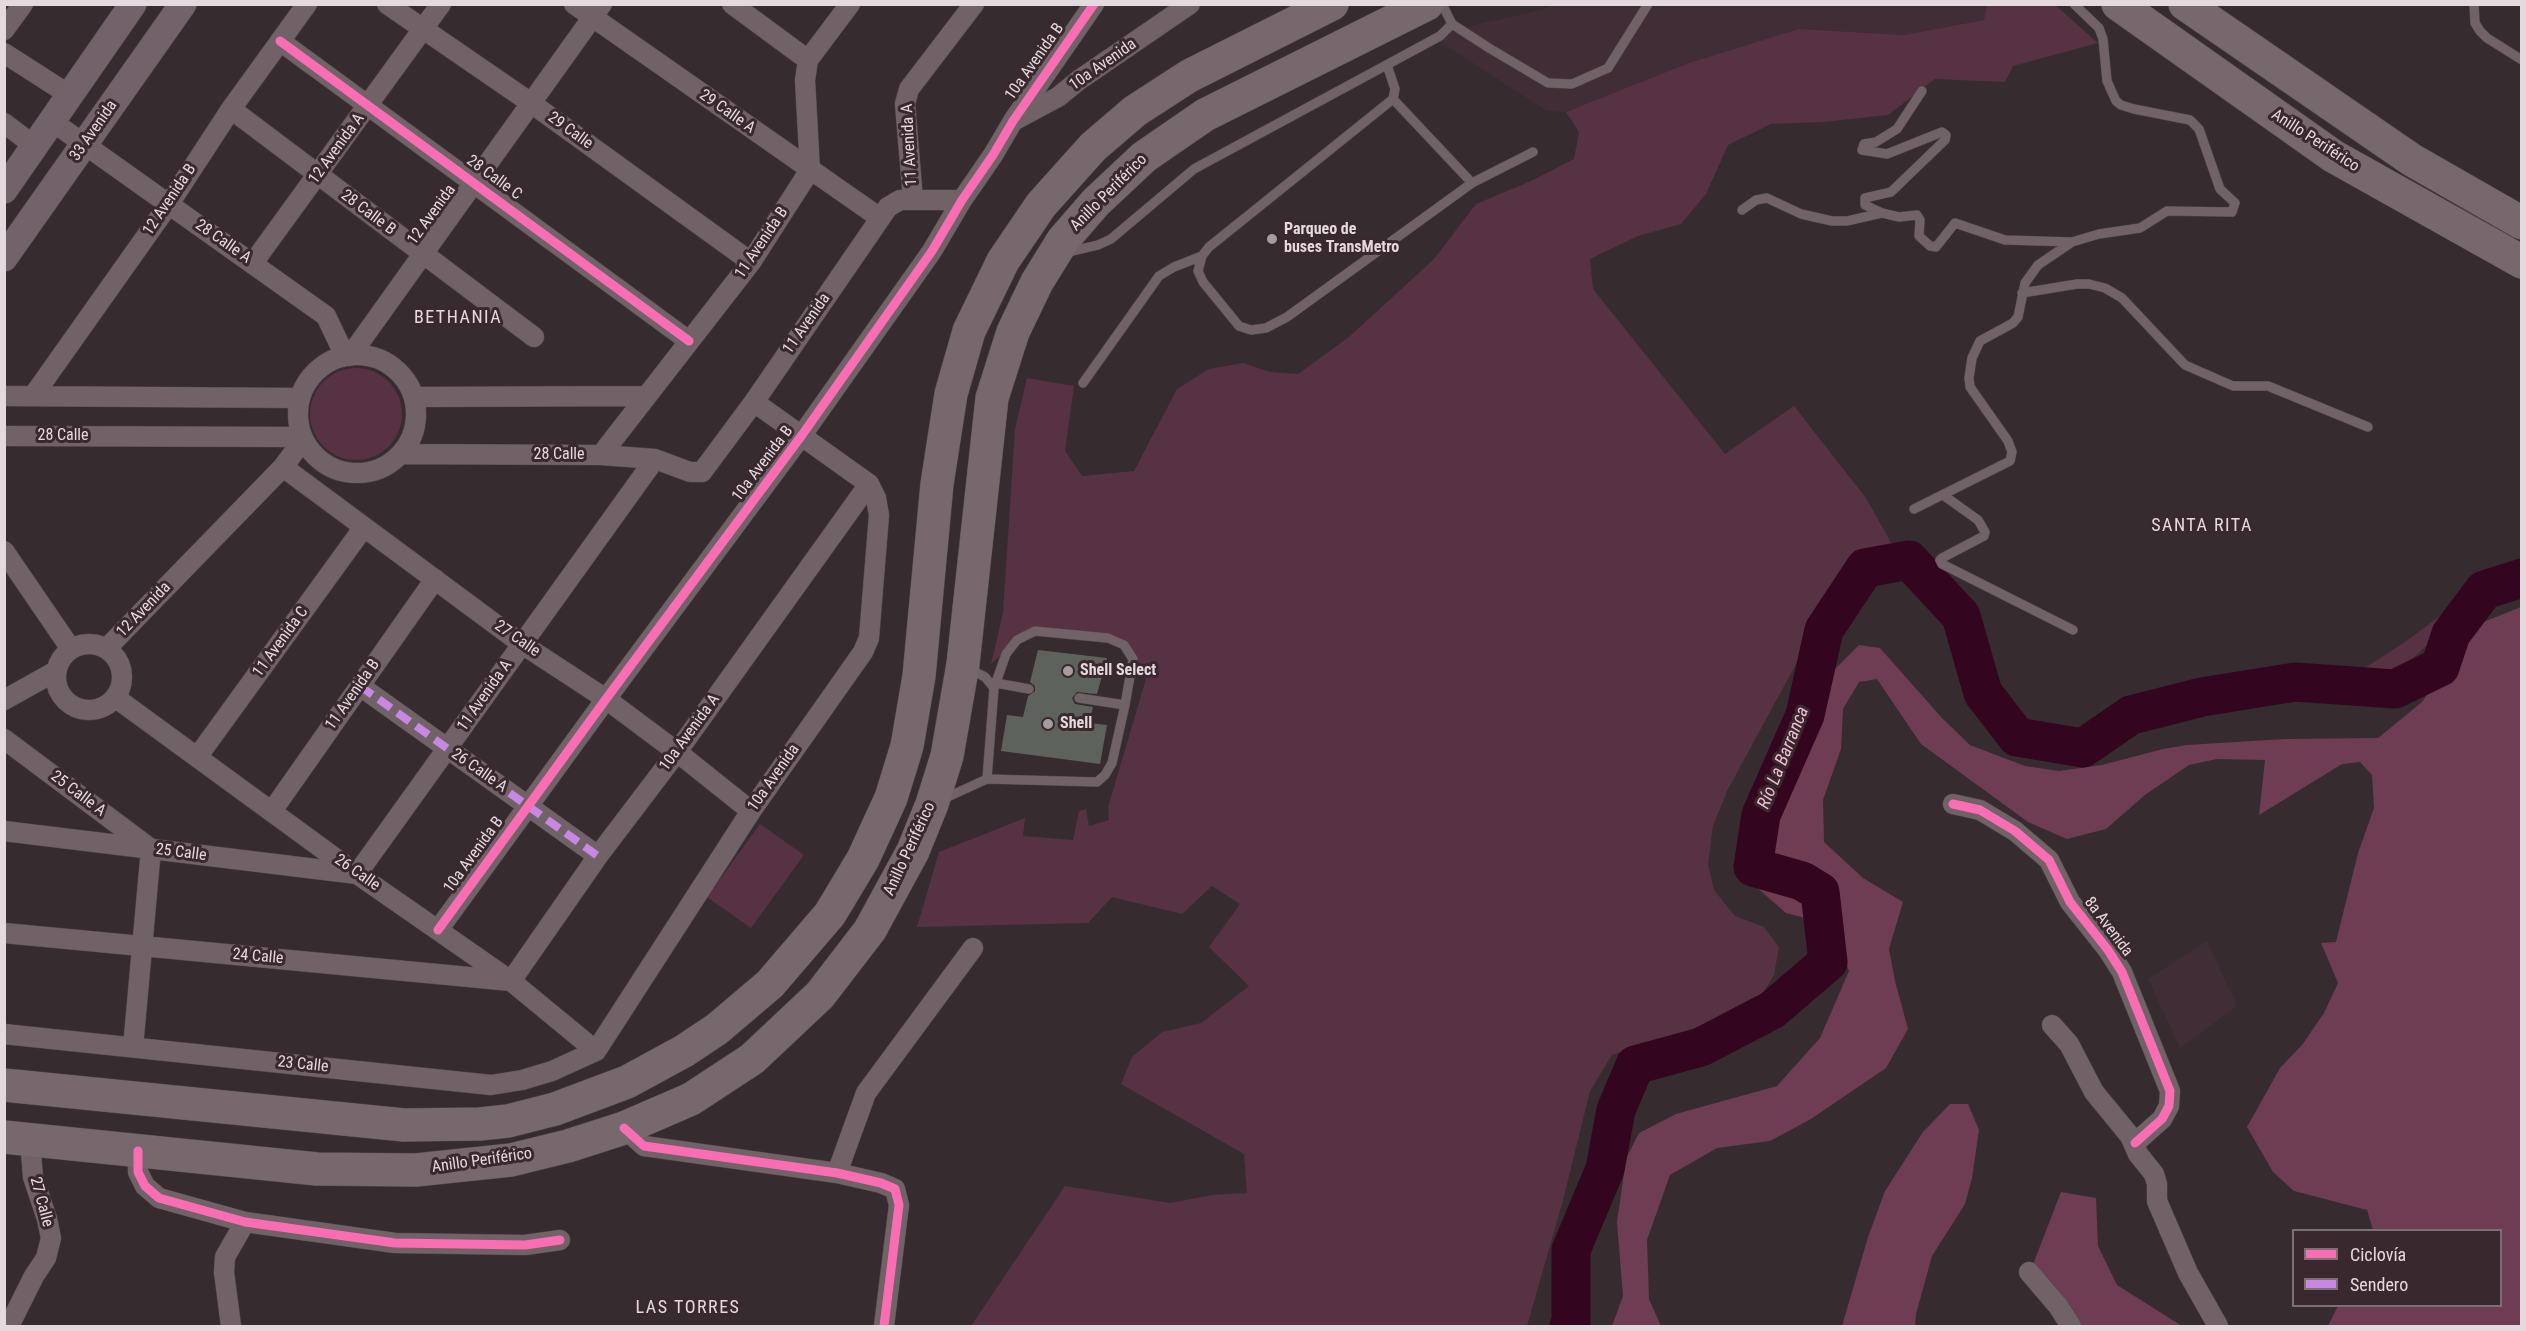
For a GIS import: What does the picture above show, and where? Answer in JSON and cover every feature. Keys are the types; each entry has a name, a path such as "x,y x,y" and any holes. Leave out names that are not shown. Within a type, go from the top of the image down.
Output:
{"highway":[{"path":"4,1085 404,1125 480,1124 508,1121 555,1109 627,1082 684,1051 717,1029 770,984 830,914 863,859 891,798 907,747 918,688 942,439 951,394 969,331 1003,261 1041,205 1093,147 1135,111 1189,76 1332,4"},
{"name":"Anillo Periférico","path":"17,1138 317,1169 416,1170 511,1160 568,1146 624,1128 691,1100 752,1059 820,995 870,930 913,851 932,804 947,756 963,664 992,399 1013,332 1037,282 1063,240 1096,202 1144,157 1205,115 1426,4"},
{"name":"Anillo Periférico","path":"2118,4 2333,156 2522,262"},
{"path":"2185,4 2412,160 2522,224"}],"street":[{"path":"4,190 36,147 132,4"},
{"name":"33 Avenida","path":"4,258 183,4"},
{"name":"12 Avenida B","path":"33,396 307,4"},
{"name":"29 Calle","path":"387,4 531,103 751,262"},
{"name":"12 Avenida A","path":"253,263 441,4"},
{"name":"29 Calle A","path":"574,4 597,11 810,170 880,218"},
{"path":"732,4 808,60"},
{"path":"810,170 805,80 808,60 850,4"},
{"name":"11 Avenida A","path":"913,199 905,104 909,89 974,4"},
{"name":"10a Avenida B","path":"438,930 802,435 933,252 962,200 1013,121 1094,4"},
{"name":"10a Avenida","path":"1013,121 1058,97 1079,80 1190,4"},
{"path":"4,30 21,5"},
{"name":"12 Avenida","path":"348,356 597,11"},
{"name":"28 Calle C","path":"280,41 689,341"},
{"path":"5,54 71,96"},
{"name":"28 Calle B","path":"231,110 534,337"},
{"name":"28 Calle A","path":"53,122 326,316 348,356"},
{"path":"4,123 36,147"},
{"name":"11 Avenida B","path":"601,455 751,262 810,170"},
{"path":"913,199 962,200"},
{"name":"11 Avenida","path":"710,462 888,207 900,200 913,199"},
{"path":"348,356 371,357 390,365 404,378 414,398 416,425 410,440 401,454 390,464 376,471 346,473 322,462 313,455 302,439 297,420 299,399 307,382 316,371 332,360 348,356"},
{"path":"4,396 299,399"},
{"path":"414,398 647,396"},
{"path":"754,402 869,484"},
{"name":"28 Calle","path":"4,436 302,439"},
{"name":"12 Avenida","path":"107,648 282,467 302,439"},
{"name":"28 Calle","path":"401,454 601,455 655,459 690,472 702,472 710,462"},
{"name":"11 Avenida A","path":"357,874 655,459"},
{"name":"27 Calle","path":"282,467 522,644 606,699 677,752 751,812"},
{"path":"335,505 346,473"},
{"name":"10a Avenida","path":"596,1051 751,812 863,652 869,638 879,515 876,498 869,484"},
{"name":"10a Avenida A","path":"511,981 598,855 677,752 869,484"},
{"name":"11 Avenida C","path":"198,756 364,527"},
{"path":"4,551 10,573 71,649"},
{"name":"11 Avenida B","path":"272,811 435,579"},
{"path":"83,644 95,644 107,648 122,668 123,678 116,698 98,710 87,711 75,708 59,693 56,671 64,654 83,644"},
{"path":"4,700 56,671"},
{"name":"26 Calle A","path":"360,686 598,855"},
{"name":"26 Calle","path":"116,698 357,874 511,981 596,1051"},
{"name":"25 Calle A","path":"4,739 152,849"},
{"name":"8a Avenida","path":"1953,804 1980,810 2015,831 2049,861 2070,902 2108,950 2122,972 2170,1091 2169,1106 2162,1119 2135,1143"},
{"name":"25 Calle","path":"4,831 357,874"},
{"path":"133,1047 152,849"},
{"name":"24 Calle","path":"4,933 511,981"},
{"path":"837,1173 866,1093 973,948"},
{"path":"2052,1025 2069,1044 2094,1092 2135,1143 2138,1154 2156,1179 2157,1201 2188,1274 2218,1326"},
{"name":"23 Calle","path":"4,1034 491,1084 522,1080 552,1071 596,1051"},
{"path":"624,1128 644,1146 837,1173 881,1183 895,1189 899,1204 884,1326"},
{"name":"27 Calle","path":"9,1326 34,1276 46,1258 51,1238 33,1177 17,1138"},
{"path":"138,1151 138,1172 145,1186 159,1198 245,1222 395,1243 525,1245 560,1240"},
{"path":"231,1326 224,1272 225,1257 245,1222"},
{"path":"2029,1272 2058,1306 2071,1326"}],"lane":[{"path":"1442,4 1452,24 1489,48 1548,83 1572,84 1608,68 1648,4"},
{"path":"1914,509 2010,461 2012,452 2008,441 1970,387 1969,378 1972,358 1980,341 2013,323 2021,309 2025,284 2038,265 2072,242 2099,234 2140,228 2168,211 2232,212 2235,203 2220,189 2199,129 2190,120 2134,109 2121,105 2116,100 2107,81 2103,39 2099,28 2074,4"},
{"path":"2474,4 2475,23 2480,31 2522,60"},
{"path":"1053,256 1098,245 1111,239 1194,169 1440,36 1452,24"},
{"path":"1387,65 1395,89 1393,99 1209,246 1202,256 1198,271 1203,282 1239,326 1251,330 1266,328 1287,317 1472,183 1533,152"},
{"path":"1922,91 1897,129 1886,137 1861,146 1862,150 1887,154 1942,132 1946,135 1945,140 1891,192 1865,198 1865,205 1882,213 1899,217 1917,214 1920,219 1919,236 1930,246 1936,246 1955,223 2005,240 2072,242"},
{"path":"1393,99 1472,183"},
{"path":"1742,210 1756,200 1767,198 1801,214 1832,221 1847,221 1882,213"},
{"path":"1083,383 1159,276 1174,267 1202,256"},
{"path":"2022,293 2076,284 2105,288 2122,298 2185,365 2233,386 2268,386 2368,427"},
{"path":"1943,495 1978,520 1985,532 1984,536 1942,558 1940,560 1942,564 2073,630"},
{"path":"932,804 987,779 1097,782 1105,775 1112,763 1125,705 1133,659 1124,645 1108,638 1035,632 1017,640 1006,654 995,685 987,779"},
{"path":"963,664 995,685 1029,689"},
{"path":"1079,698 1125,705"}],"shaded area":[{"path":"2054,4 2098,43 2013,66 2005,82 1935,79 1888,115 1823,122 1771,124 1728,145 1706,194 1681,224 1638,236 1590,259 1593,289 1725,454 1794,406 1866,498 1903,564 1874,563 1839,585 1727,791 1713,826 1708,864 1714,890 1735,916 1764,927 1779,947 1774,975 1762,995 1701,1026 1612,1055 1590,1091 1562,1204 1527,1326 971,1326 1065,1186 1170,1203 1212,1195 1247,1193 1244,1154 1121,1084 1132,1057 1162,1032 1201,1023 1249,986 1209,947 1240,904 1212,886 1182,914 1112,897 1088,923 917,927 939,852 1025,818 1023,836 1073,840 1079,811 1086,809 1089,826 1109,820 1108,807 1146,679 1126,645 1024,635 991,664 1003,613 1015,429 1027,378 1074,386 1065,451 1082,476 1134,471 1177,389 1209,369 1243,363 1270,372 1298,374 1349,337 1434,259 1476,204 1531,181 1574,159 1579,132 1566,112 1689,63 1799,29 1904,35 1984,20 1987,5"},
{"path":"1550,5 1987,5 1984,20 1904,35 1799,29 1566,112 1547,111 1430,35 1542,10"},
{"path":"356,368 374,371 389,381 399,396 402,414 399,432 389,447 374,457 356,460 338,457 323,447 313,432 310,414 313,396 323,381 338,371"},
{"path":"2521,564 2521,585 2491,598 2438,635 2411,660 2371,683 2322,696 2405,642 2494,576"},
{"path":"2521,607 2521,1326 2328,1326 2338,1307 2502,1307 2502,1229 2373,1229 2367,1210 2294,1191 2273,1172 2247,1127 2280,1068 2302,1045 2324,1013 2338,983 2321,943 2336,942 2358,853 2374,808 2372,775 2360,762 2342,764 2259,815 2265,760 2217,759 2189,765 2145,795 2106,829 2067,839 2028,822 1921,744 1877,679 1859,682 1843,709 1841,749 1823,800 1824,842 1863,878 1903,902 1889,949 1908,1029 1886,1068 1811,1119 1770,1141 1717,1148 1670,1175 1647,1240 1649,1299 1661,1326 1612,1326 1623,1296 1617,1222 1626,1159 1639,1133 1676,1114 1777,1086 1820,1038 1849,971 1831,925 1786,913 1755,886 1751,839 1759,807 1833,671 1859,645 1880,648 1942,718 1970,745 2025,766 2059,771 2102,765 2187,745 2285,739 2378,738 2422,702 2476,625"},
{"path":"760,824 804,855 751,928 707,897"},
{"path":"2207,941 2237,1006 2180,1048 2148,979"},
{"path":"1950,1104 1968,1104 1979,1130 1972,1178 1965,1204 1932,1256 1916,1314 1915,1326 1842,1326 1868,1237 1885,1191 1923,1132"},
{"path":"2061,1192 2096,1198 2098,1246 2117,1285 2182,1326 2077,1326 2032,1267"}],"building":[{"name":"Shell","path":"1038,650 1107,658 1097,694 1077,692 1072,698 1075,704 1093,707 1089,723 1107,725 1100,764 1001,751 1007,715 1023,717 1028,696 1035,691 1035,686 1030,682"}],"waterway":[{"name":"Río La Barranca","path":"1569,1326 1571,1324 1571,1250 1605,1169 1616,1110 1635,1065 1701,1047 1772,1010 1828,962 1820,892 1802,881 1753,867 1761,815 1805,715 1824,630 1865,568 1909,560 1961,616 1983,693 2017,737 2083,748 2131,715 2202,697 2295,682 2395,689 2440,667 2451,634 2484,590 2522,578"}],"marked path":[{"path":"360,686 598,856"}],"cycle path":[{"path":"438,930 802,435 932,251 1013,121 1094,4"},
{"path":"280,41 689,341"},
{"path":"1953,804 1980,810 2015,831 2049,860 2070,902 2108,950 2122,972 2170,1091 2169,1106 2162,1119 2135,1143"},
{"path":"624,1128 644,1146 837,1173 881,1183 895,1189 899,1205 884,1326"},
{"path":"138,1151 138,1172 145,1186 159,1198 245,1222 395,1243 525,1245 560,1240"}],"place":[{"name":"Parqueo de buses TransMetro","path":"1272,239"},
{"name":"Shell Select","path":"1068,671"},
{"name":"Shell","path":"1048,724"}],"district":[{"name":"BETHANIA","path":"458,318"},
{"name":"SANTA RITA","path":"2202,526"},
{"name":"LAS TORRES","path":"688,1308"}]}
